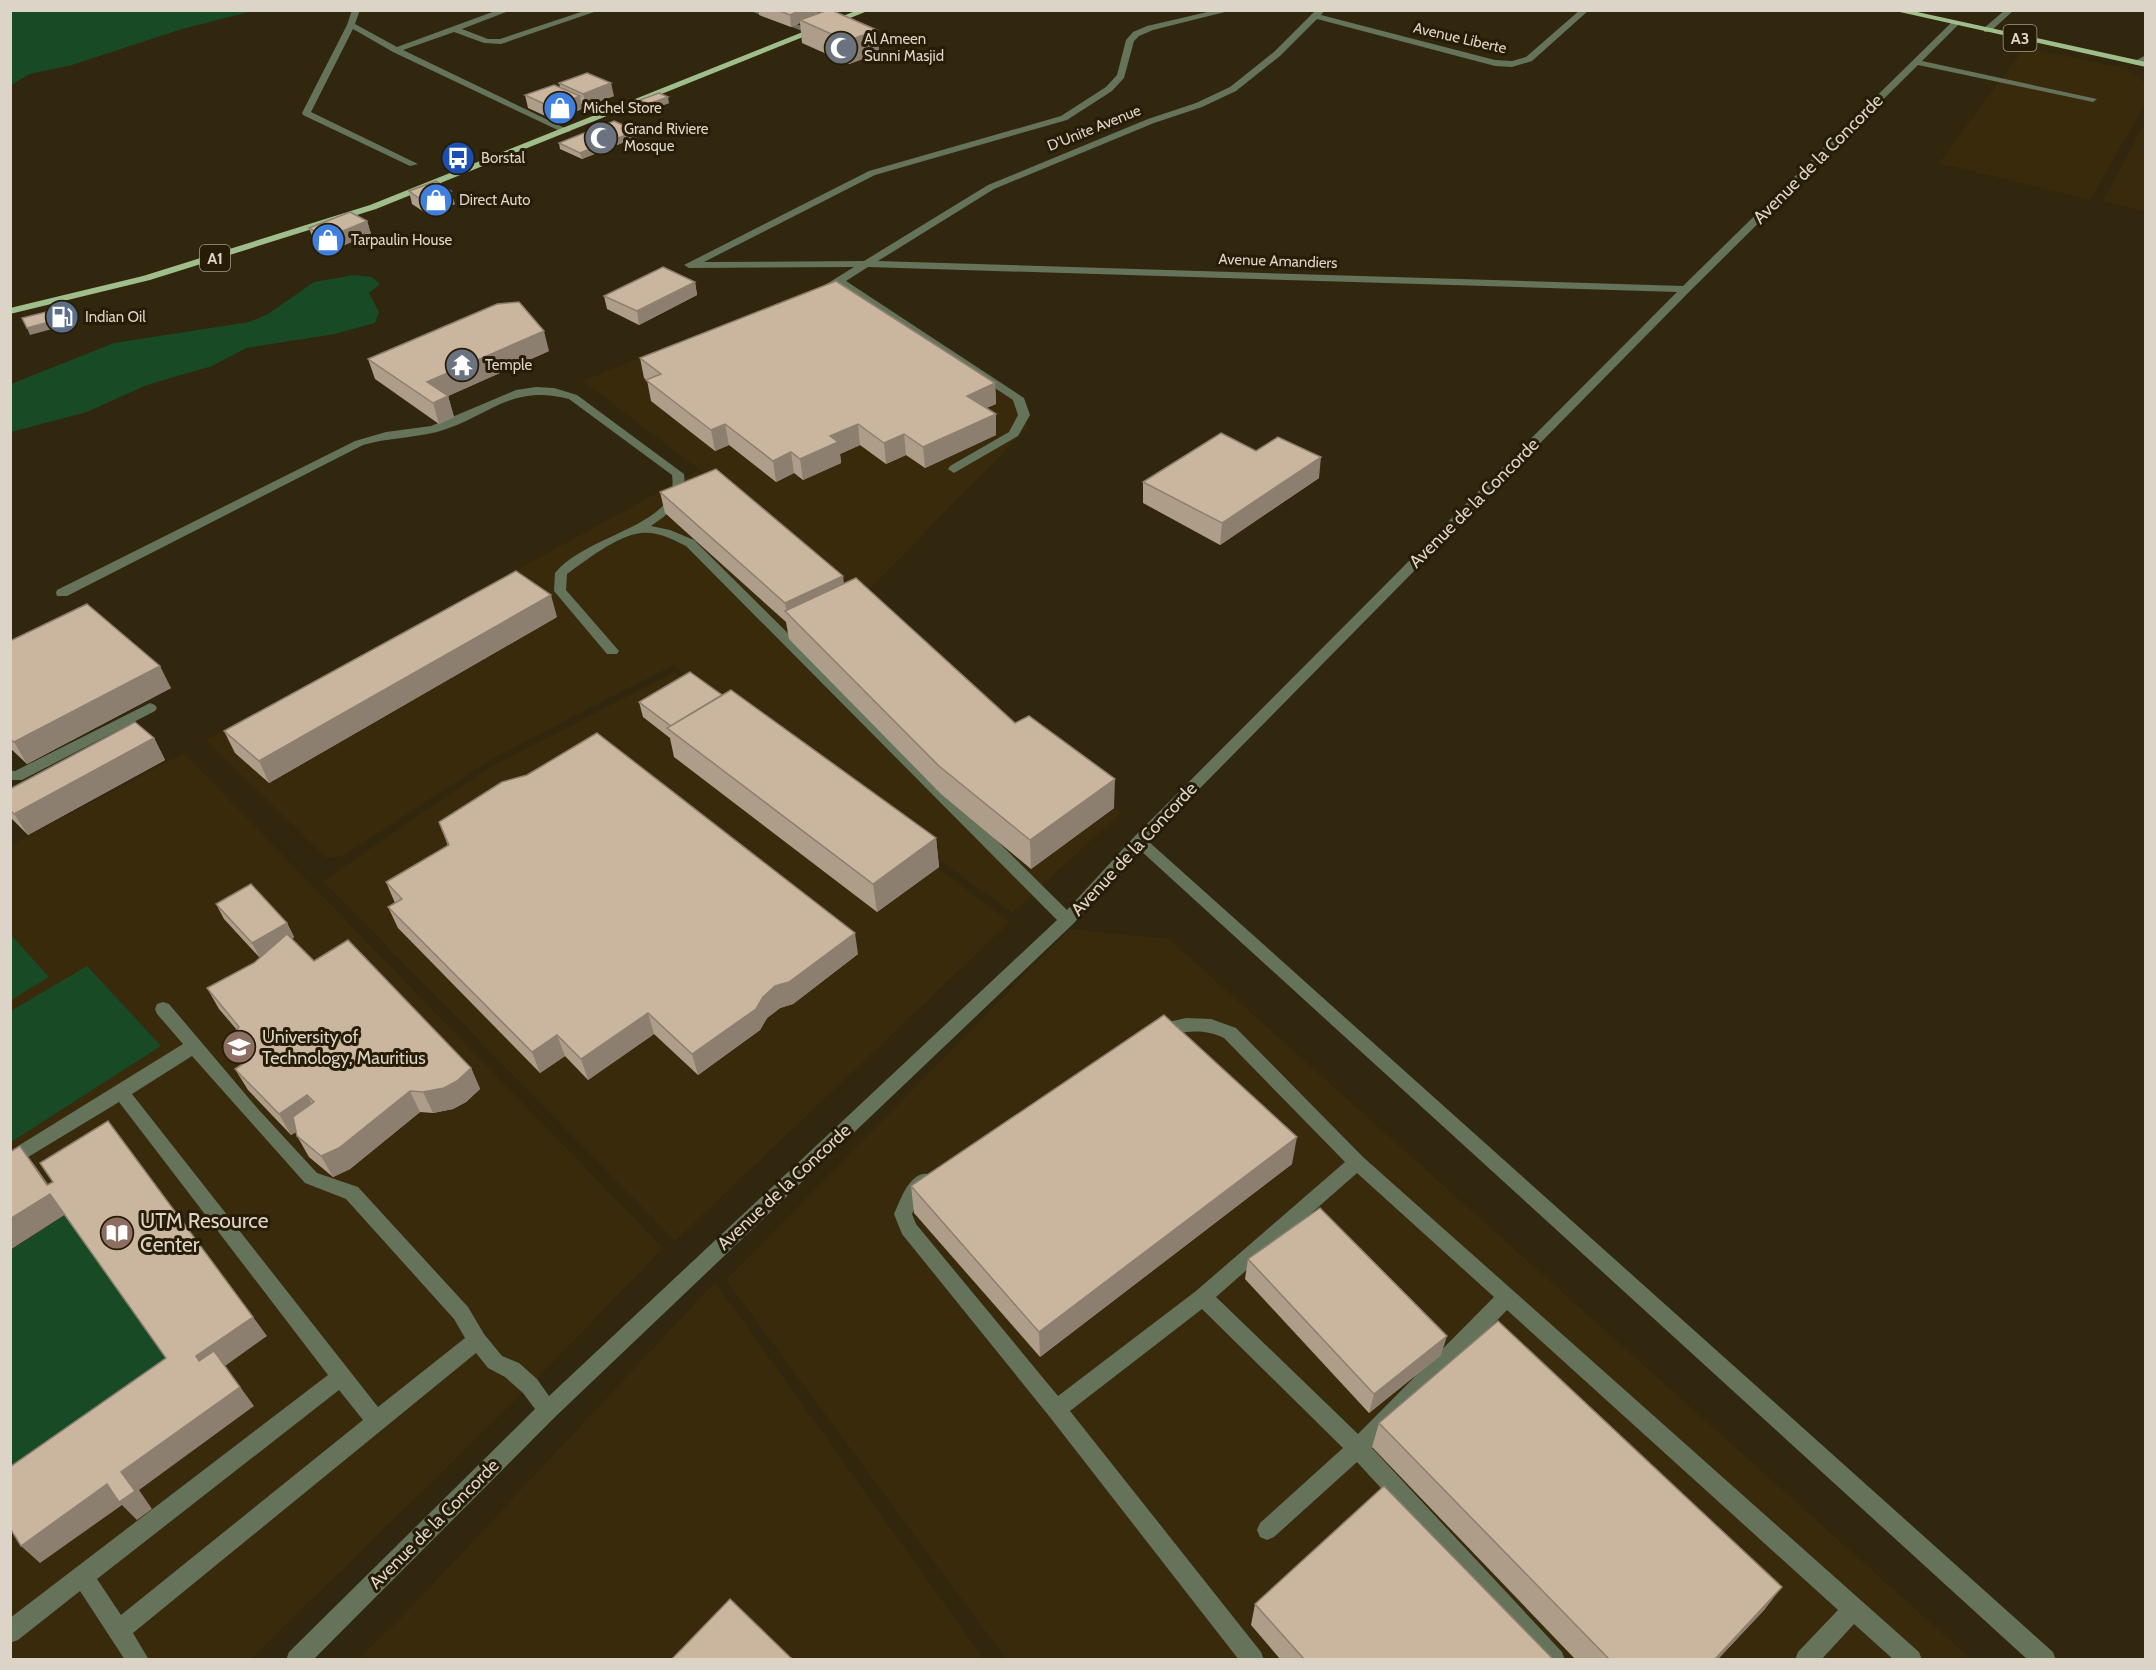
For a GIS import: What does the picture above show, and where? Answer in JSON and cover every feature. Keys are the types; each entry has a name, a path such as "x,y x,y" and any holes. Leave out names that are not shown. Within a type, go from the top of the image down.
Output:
{"main road":[{"name":"A1","path":"10,311 146,278 313,227 395,199 866,10"},
{"name":"A3","path":"1895,10 2143,62"}],"street":[{"path":"396,50 507,10"},
{"path":"454,29 487,41 501,42 596,10"},
{"path":"752,10 813,32"},
{"name":"Avenue Amandiers","path":"1230,10 1136,34 1130,40 1121,76 1109,89 1064,118 1036,128 977,141 872,173 689,266 870,264 1686,289"},
{"name":"Avenue Liberte","path":"1318,13 1496,63 1512,64 1529,59 1586,10"},
{"path":"1987,30 2010,10"},
{"path":"357,11 306,113 413,164"},
{"name":"D'Unite Avenue","path":"806,298 840,282 870,264 991,187 1151,121 1199,105 1233,89 1277,54 1318,13"},
{"name":"Avenue de la Concorde","path":"297,1659 548,1410 1067,920 1138,841 1686,289 1955,24"},
{"path":"351,25 396,50 567,131"},
{"path":"1916,62 2093,99"},
{"path":"840,282 1018,398 1024,415 1014,434 954,469"},
{"path":"62,593 359,443 387,435 438,427 519,392 537,388 554,390 573,397 678,474 681,488 676,501 638,529 582,555 561,573 560,591 612,651"},
{"path":"638,529 665,531 690,543 1067,920"},
{"path":"10,775 17,776 150,708"},
{"path":"1138,841 2045,1659"},
{"path":"163,1009 252,1114 311,1178 352,1193 461,1313 477,1340 495,1362 512,1370 530,1386 548,1410"},
{"path":"1142,1038 1151,1032 1192,1022 1213,1024 1230,1033 1357,1162 1911,1659"},
{"path":"10,1161 194,1046"},
{"path":"122,1092 376,1420"},
{"path":"1056,1409 1203,1297 1357,1162"},
{"path":"942,1166 914,1190 903,1214 908,1228 1056,1409 1253,1659"},
{"path":"1203,1297 1358,1448 1554,1659"},
{"path":"1267,1530 1358,1448 1506,1298"},
{"path":"119,1630 477,1340"},
{"path":"10,1632 341,1377"},
{"path":"83,1577 138,1659"},
{"path":"1806,1659 1853,1609"}],"shaded area":[{"path":"2025,47 2127,69 2145,83 2145,104 2090,200 1939,163"},
{"path":"2145,122 2145,212 2103,201"},
{"path":"832,280 1021,397 1028,427 864,595 583,381"},
{"path":"697,471 1121,813 1012,913 673,665 488,761 345,855 326,858 206,740"},
{"path":"675,672 1010,922 675,1241 323,881 490,767"},
{"name":"University of Technology, Mauritius","path":"184,753 663,1248 530,1386 251,1659 11,1660 11,845"},
{"path":"1070,929 1169,939 1971,1659 1006,1659 726,1280"},
{"path":"715,1282 984,1659 357,1660 403,1616"}],"green space":[{"path":"11,10 253,11 182,29 72,65 30,74 11,85"},
{"path":"354,275 372,277 380,284 369,293 379,312 375,323 335,334 246,348 212,366 147,385 87,412 11,432 11,384 114,343 249,322 268,314 314,282"},
{"path":"10,934 49,977 11,1000 10,1000"},
{"path":"87,966 161,1046 11,1142 11,1011"},
{"path":"66,1214 182,1377 11,1499 11,1250"}],"building":[{"path":"778,10 801,10 790,15"},
{"path":"828,10 877,30 847,41 800,20"},
{"path":"587,73 611,83 583,94 559,83"},
{"path":"554,85 580,96 551,107 525,95"},
{"path":"659,93 668,97 648,104 640,100"},
{"path":"614,121 636,131 580,153 559,143"},
{"path":"436,181 451,191 423,201 409,191"},
{"path":"350,212 367,221 326,238 309,228"},
{"path":"663,267 695,282 637,311 604,296"},
{"path":"836,281 995,383 967,396 996,414 923,447 904,434 884,443 858,424 830,436 838,442 800,459 791,452 773,461 725,424 711,430 646,380 661,374 640,358"},
{"path":"519,302 544,331 427,382 448,396 433,403 368,359 497,304"},
{"path":"70,306 75,315 27,328 22,318"},
{"path":"1221,433 1256,451 1278,437 1321,457 1222,523 1143,482"},
{"path":"716,469 843,576 785,603 660,492"},
{"path":"516,571 551,595 259,761 224,731"},
{"path":"856,578 1015,723 1029,716 1115,779 1030,840 939,766 785,611"},
{"path":"87,604 160,666 14,742 10,739 10,641"},
{"path":"690,672 722,695 671,726 639,702"},
{"path":"731,690 936,838 873,884 667,728"},
{"path":"135,722 154,738 14,814 10,810 10,789"},
{"path":"597,733 855,933 789,982 775,986 763,997 756,1009 692,1054 648,1013 581,1059 557,1035 532,1052 388,907 402,899 386,882 449,845 439,822 502,782 527,775"},
{"path":"251,884 287,923 252,943 216,904"},
{"path":"287,934 314,961 348,940 471,1068 457,1081 444,1088 423,1092 410,1091 339,1148 321,1156 297,1136 293,1117 314,1102 307,1095 279,1114 235,1069 249,1060 229,1039 239,1027 207,988 254,963"},
{"path":"1164,1015 1297,1137 1039,1332 911,1186"},
{"path":"108,1121 253,1317 196,1356 199,1361 214,1351 240,1387 121,1472 135,1491 119,1502 107,1484 21,1546 10,1528 10,1467 166,1358 50,1194 10,1219 10,1152 20,1146 47,1185 53,1182 40,1163"},
{"path":"1320,1208 1447,1336 1374,1394 1248,1259"},
{"path":"1498,1321 1782,1587 1715,1659 1609,1659 1379,1423"},
{"path":"1384,1486 1553,1659 1304,1659 1255,1604"},
{"path":"730,1599 792,1659 672,1659"}],"place":[{"name":"Al Ameen Sunni Masjid","path":"841,48"},
{"name":"Michel Store","path":"560,108"},
{"name":"Grand Riviere Mosque","path":"601,138"},
{"name":"Borstal","path":"458,158"},
{"name":"Direct Auto","path":"436,200"},
{"name":"Tarpaulin House","path":"328,240"},
{"name":"Indian Oil","path":"62,317"},
{"name":"Temple","path":"462,365"},
{"name":"University of Technology, Mauritius","path":"239,1047"},
{"name":"UTM Resource Center","path":"117,1233"}]}
